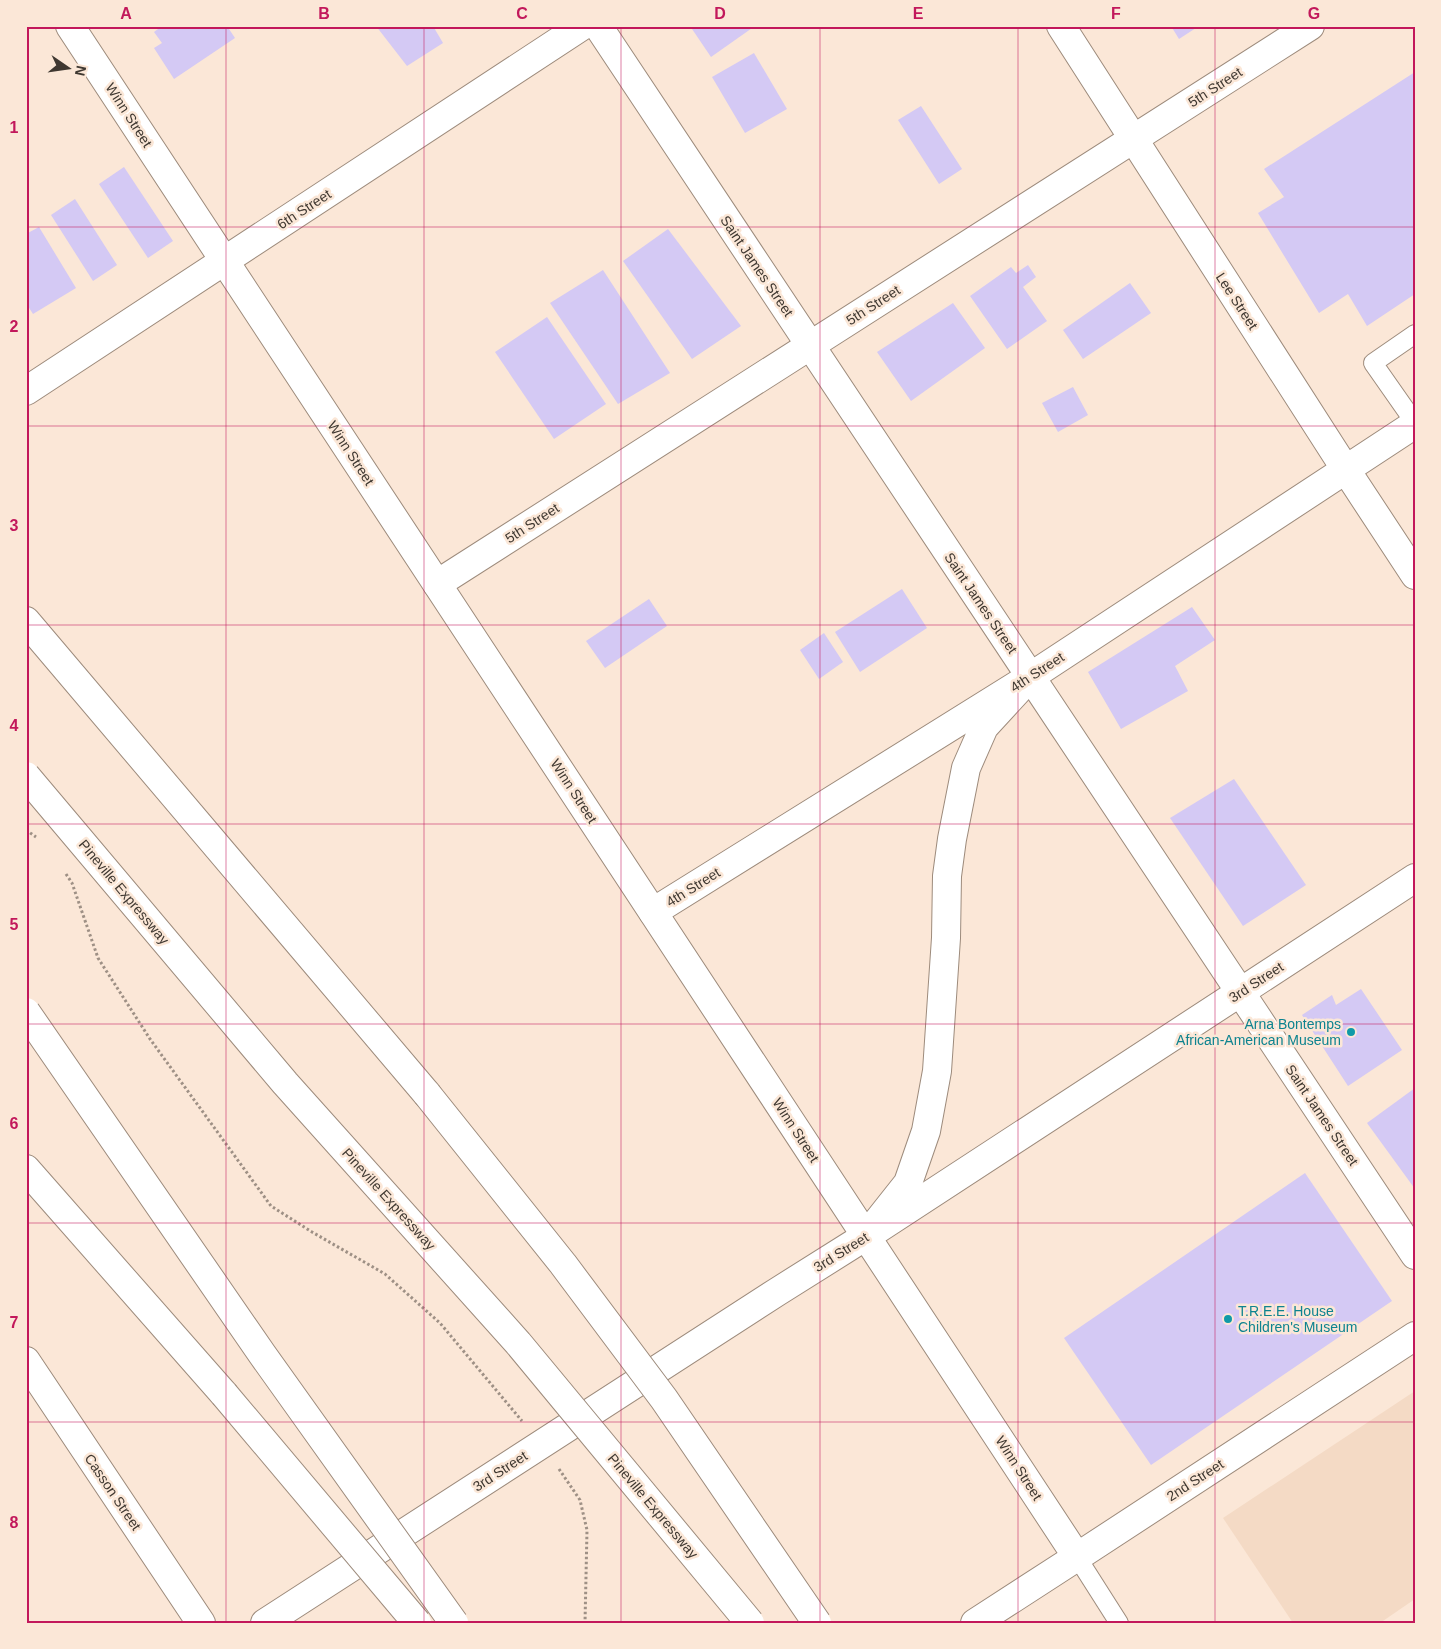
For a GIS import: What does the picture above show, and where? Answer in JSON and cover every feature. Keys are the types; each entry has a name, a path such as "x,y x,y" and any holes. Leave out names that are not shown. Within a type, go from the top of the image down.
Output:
{"main road":[{"name":"Winn Street","path":"70,26 1077,1557"},
{"name":"6th Street","path":"26,391 582,26"},
{"name":"Saint James Street","path":"598,26 1415,1255"},
{"name":"Lee Street","path":"1061,26 1415,575"},
{"name":"5th Street","path":"437,584 1310,26"},
{"name":"4th Street","path":"653,912 1030,677 1415,423"},
{"path":"26,621 427,1094 562,1264 658,1391 818,1623"},
{"path":"866,1236 908,1183 926,1131 937,1071 948,867 958,802 966,768 984,728 1030,677"},
{"name":"Pineville Expressway","path":"26,776 285,1083 518,1343 750,1623"},
{"name":"3rd Street","path":"265,1623 866,1236 1415,878"},
{"path":"26,1012 262,1354 454,1623"},
{"path":"26,1169 224,1394 418,1623"},
{"name":"2nd Street","path":"975,1623 1415,1336"},
{"name":"Casson Street","path":"26,1362 201,1623"}],"lane":[{"path":"1415,334 1373,363 1415,423"},
{"path":"1077,1557 1118,1623"}],"path":[{"path":"26,830 40,840"},
{"path":"63,867 72,883 98,958 150,1039 272,1206 384,1274 440,1323 542,1444 580,1500 586,1530 585,1623"}],"shaded area":[{"path":"1415,1391 1415,1599 1380,1623 1293,1623 1223,1518"}],"building":[{"path":"162,26 227,26 235,38 174,79 154,48 162,43 154,32"},
{"path":"376,26 433,26 443,43 407,66"},
{"path":"690,26 755,26 711,57"},
{"path":"1171,26 1199,26 1179,39"},
{"path":"754,53 787,109 745,133 712,77"},
{"path":"1415,72 1415,294 1367,326 1348,294 1319,313 1258,213 1284,197 1264,169"},
{"path":"921,106 962,169 939,184 898,120"},
{"path":"124,167 173,241 148,258 99,184"},
{"path":"75,199 117,265 93,281 51,215"},
{"path":"39,227 76,288 33,314 26,303 26,234"},
{"path":"668,229 741,326 692,359 623,261"},
{"path":"1028,265 1036,277 1023,287 1047,321 1007,349 970,296 1011,267 1016,273"},
{"path":"603,270 670,373 618,404 550,303"},
{"path":"1130,283 1151,313 1083,359 1063,330"},
{"path":"953,303 985,348 911,401 877,352"},
{"path":"547,317 606,404 554,439 495,352"},
{"path":"1073,387 1088,415 1058,432 1042,403"},
{"path":"902,589 927,628 860,672 835,632"},
{"path":"649,599 667,626 605,668 586,641"},
{"path":"1192,607 1215,640 1175,666 1188,691 1121,729 1088,672"},
{"path":"824,633 843,662 819,679 800,650"},
{"path":"1234,779 1306,885 1243,926 1170,818"},
{"name":"Arna Bontemps African-American Museum","path":"1361,989 1402,1050 1348,1086 1302,1015 1332,995 1336,1005"},
{"path":"1415,1088 1415,1189 1367,1123"},
{"name":"T.R.E.E. House Children's Museum","path":"1305,1173 1392,1301 1151,1465 1064,1338"}],"place":[{"name":"Arna Bontemps African-American Museum","path":"1351,1032"},
{"name":"T.R.E.E. House Children's Museum","path":"1228,1319"}]}
